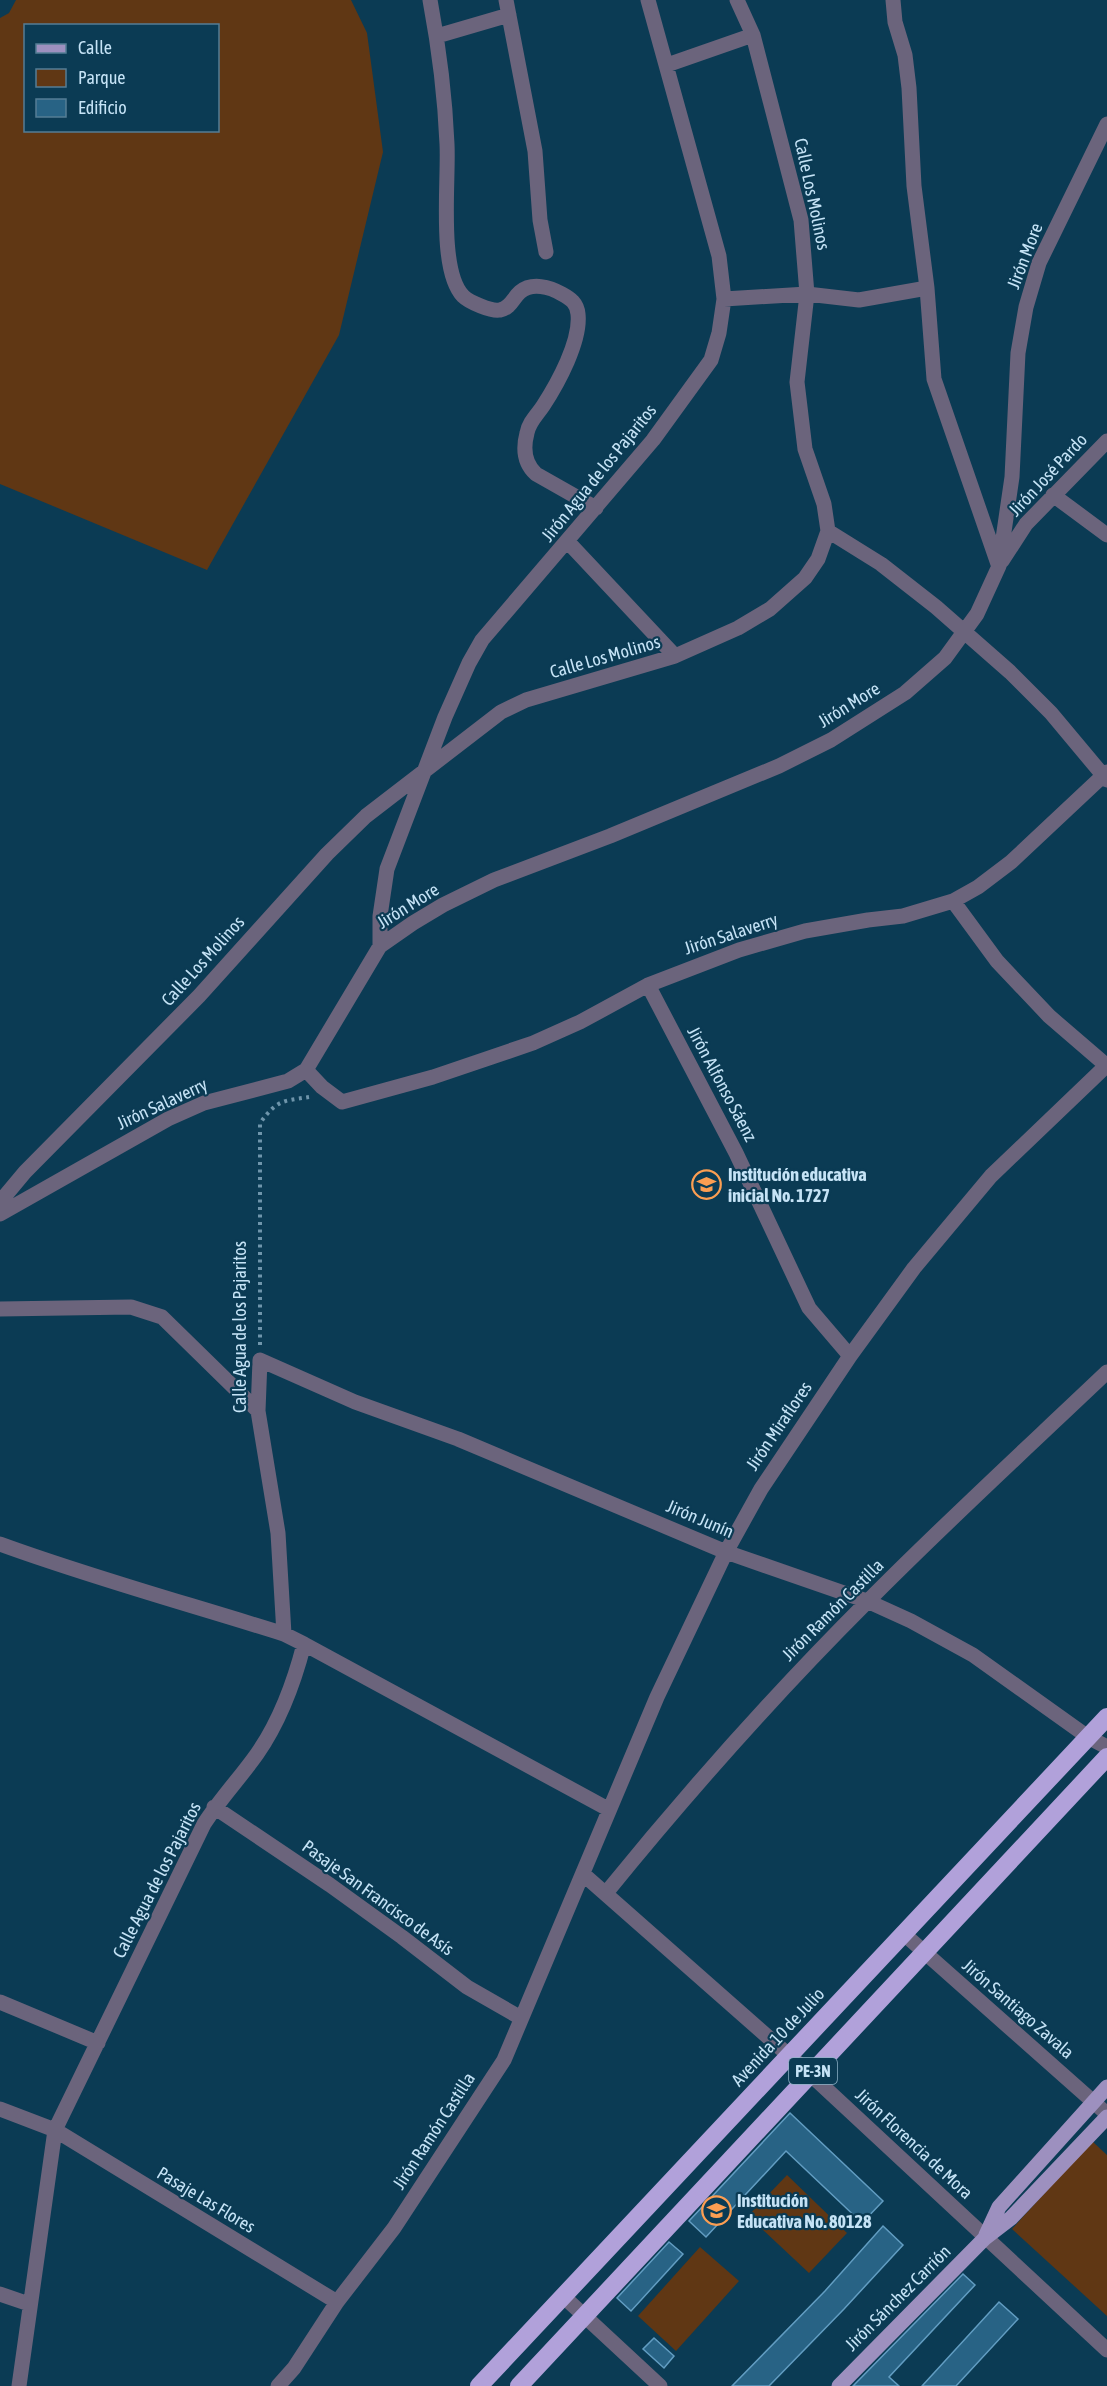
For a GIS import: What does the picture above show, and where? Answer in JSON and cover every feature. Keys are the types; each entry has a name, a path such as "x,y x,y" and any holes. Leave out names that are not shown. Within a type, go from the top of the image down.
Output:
{"highway":[{"name":"Avenida 10 de Julio","path":"478,2386 1107,1717"},
{"name":"PE-3N","path":"519,2386 1107,1757"}],"main road":[{"path":"985,2238 999,2207 1107,2087"},
{"path":"985,2238 1011,2218 1107,2115"},
{"name":"Jirón Sánchez Carrión","path":"839,2386 985,2238"}],"street":[{"path":"430,0 437,36 447,146 449,252 456,284 464,297 497,311 506,309 520,292 529,288 543,286 573,300 578,311 579,327 543,405 527,431 525,459 530,469 536,474 596,508"},
{"name":"Jirón Agua de los Pajaritos","path":"380,946 380,916 387,869 445,717 469,663 482,640 653,440 711,360 719,333 724,299 719,256 648,0"},
{"name":"Calle Los Molinos","path":"0,1202 25,1172 199,996 327,854 366,816 501,712 526,700 675,656 738,628 770,609 805,578 818,558 828,531 824,504 805,449 797,382 807,294 805,254 798,209 753,35 736,0"},
{"path":"893,0 895,22 905,55 909,88 914,186 927,288 934,379 999,566"},
{"path":"437,36 508,7 535,151 540,220 546,252"},
{"path":"667,64 753,35"},
{"name":"Jirón More","path":"306,1070 380,946 443,905 494,880 610,836 770,770 831,740 905,693 945,658 977,614 999,566 1012,477 1018,353 1026,307 1039,263 1107,124"},
{"path":"724,299 807,294 859,300 927,288"},
{"name":"Jirón José Pardo","path":"999,566 1026,524 1107,441"},
{"path":"1053,495 1107,535"},
{"path":"828,531 881,564 936,607 964,634 1010,672 1051,712 1105,776"},
{"path":"568,542 675,656"},
{"name":"Jirón Salaverry","path":"342,1102 433,1077 533,1042 580,1022 648,985 739,950 805,931 903,916 953,901 978,887 1011,862 1105,776"},
{"path":"953,901 1004,969 1049,1016 1107,1066"},
{"name":"Jirón Alfonso Sáenz","path":"648,985 736,1153 809,1308 850,1356"},
{"name":"Jirón Miraflores","path":"583,1874 608,1809 657,1697 726,1552 761,1489 850,1356 914,1268 992,1176 1107,1066"},
{"path":"306,1070 322,1087 342,1102"},
{"name":"Jirón Salaverry","path":"0,1214 168,1119 204,1102 288,1082 306,1070"},
{"path":"0,1309 130,1307 162,1317 258,1411"},
{"name":"Calle Agua de los Pajaritos","path":"260,1360 258,1411 278,1533 284,1634"},
{"name":"Jirón Junín","path":"260,1360 355,1402 458,1439 726,1552 867,1602 911,1621 973,1655 1089,1737 1107,1747"},
{"name":"Jirón Ramón Castilla","path":"606,1893 660,1827 755,1719 867,1602 1107,1372"},
{"path":"0,1544 65,1568 134,1586 284,1634 608,1809"},
{"name":"Calle Agua de los Pajaritos","path":"19,2386 55,2130 214,1807 258,1753 280,1714 296,1675 304,1644"},
{"name":"Pasaje San Francisco de Asís","path":"214,1807 348,1898 467,1987 521,2018"},
{"name":"Jirón Ramón Castilla","path":"278,2386 294,2368 337,2302 394,2228 504,2060 583,1874"},
{"name":"Jirón Florencia de Mora","path":"583,1874 810,2074 1107,2350"},
{"name":"Jirón Santiago Zavala","path":"904,1934 1107,2115"},
{"path":"0,2002 98,2043"},
{"name":"Pasaje Las Flores","path":"0,2109 55,2130 337,2302"},
{"path":"0,2294 29,2304"},
{"path":"563,2296 660,2386"}],"path":[{"name":"Calle Agua de los Pajaritos","path":"260,1360 260,1123 273,1106 288,1100 318,1096 342,1102"}],"green space":[{"path":"16,0 351,0 367,33 383,152 339,335 207,570 0,484 0,18 9,13"},
{"path":"1092,2141 1107,2155 1107,2316 1012,2229"},
{"path":"787,2175 847,2233 809,2273 748,2216"},
{"path":"700,2247 739,2281 676,2351 638,2316"}],"building":[{"path":"790,2113 883,2201 862,2223 786,2151 706,2237 689,2221"},
{"path":"883,2226 903,2245 844,2309 769,2386 732,2386 825,2291"},
{"path":"669,2242 683,2254 631,2311 617,2298"},
{"path":"963,2274 975,2285 889,2377 899,2386 853,2386"},
{"path":"999,2302 1018,2319 956,2386 922,2386"},
{"path":"654,2338 674,2356 664,2368 643,2349"}],"place":[{"name":"Institución educativa inicial No. 1727","path":"707,1185"},
{"name":"Institución Educativa No. 80128","path":"716,2211"}]}
